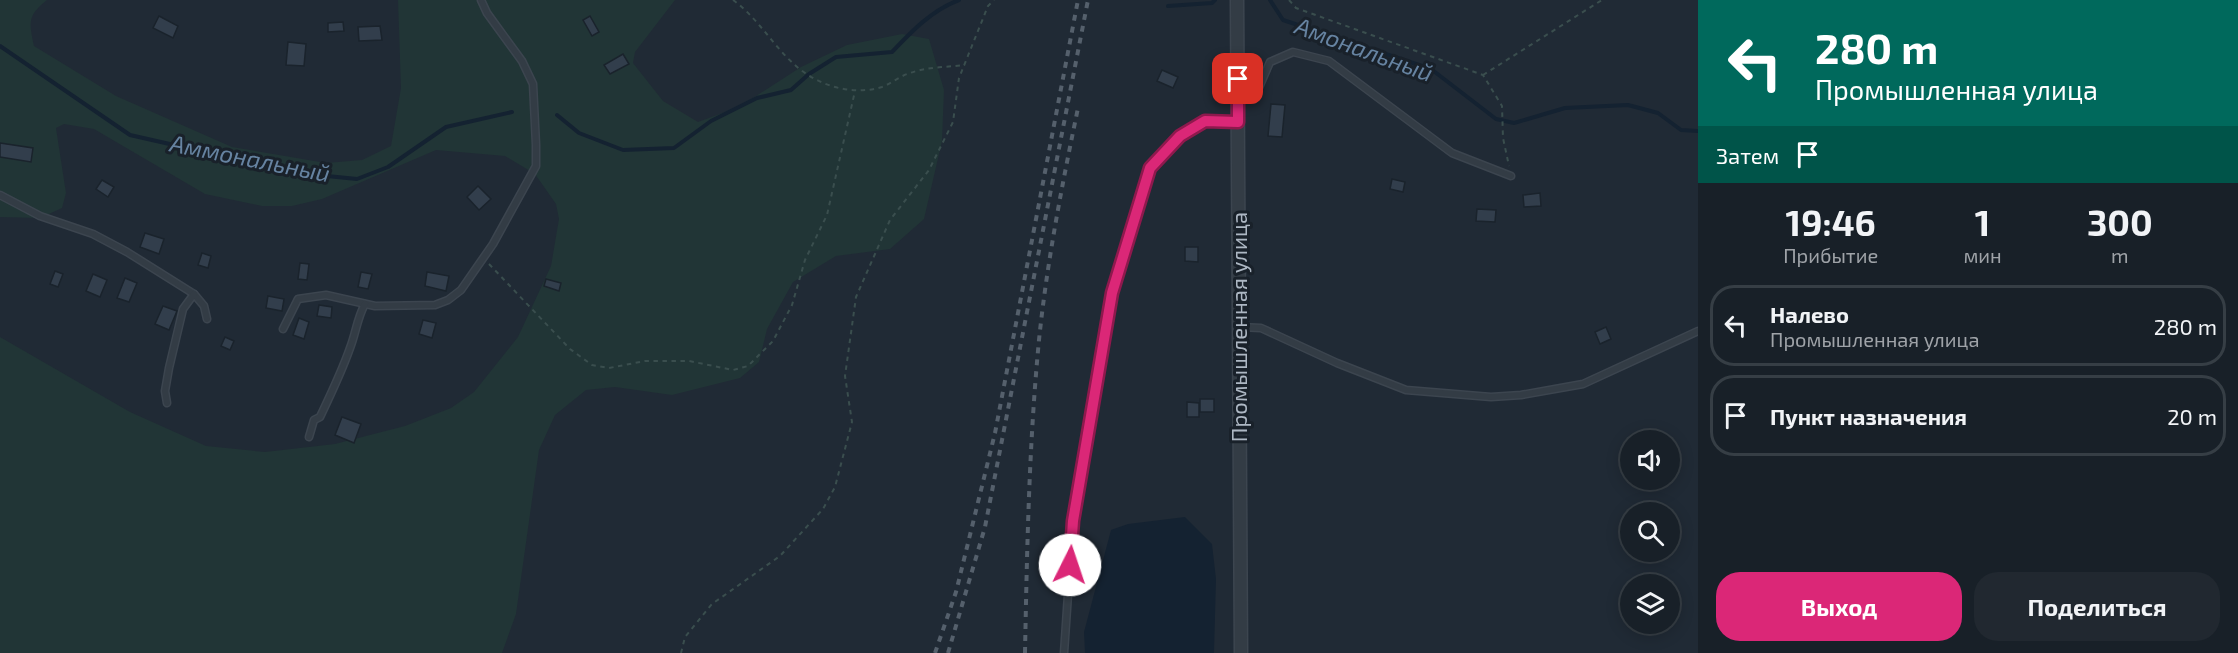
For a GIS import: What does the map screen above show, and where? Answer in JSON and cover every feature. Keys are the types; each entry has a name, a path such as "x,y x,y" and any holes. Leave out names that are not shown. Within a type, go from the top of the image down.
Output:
{"street":[{"name":"Промышленная улица","path":"1237,0 1241,653"}],"lane":[{"path":"283,329 298,299 326,295 365,304 435,305 448,300 461,290 509,218 536,166 533,84 522,61 487,13 481,0"},
{"path":"1238,99 1254,99 1270,62 1293,52 1329,61 1452,153 1511,176"},
{"path":"1064,653 1073,521 1112,293 1137,206 1150,168 1180,136 1205,121 1238,122"},
{"path":"0,195 40,216 93,234 194,294 204,306 207,319"},
{"path":"167,403 165,391 168,368 176,345 183,309 194,294"},
{"path":"309,437 314,420 320,417 347,358 355,335 357,318 365,304"},
{"path":"1238,327 1261,328 1336,363 1406,390 1491,398 1583,384 1698,331"}],"path":[{"path":"733,0 747,10 771,42 798,68 822,82 855,91 881,87 911,72 965,65"},
{"path":"681,653 685,637 712,604 780,556 823,509 835,487 852,422 845,376 856,297 890,220 929,170 953,122 959,78 988,6 994,0"},
{"path":"1289,0 1296,8 1483,75 1502,106 1503,138 1511,176"},
{"path":"1483,75 1602,0"},
{"path":"482,260 494,267 520,299 547,322 570,349 592,365 609,368 645,360 689,361 733,370 748,366 773,341 792,305 805,260 827,215 855,91"}],"green space":[{"path":"0,0 47,0 31,20 34,46 116,96 232,147 326,163 362,160 391,146 401,88 398,0 675,0 635,52 633,63 663,101 698,122 739,107 801,67 847,45 902,34 929,39 944,90 942,141 924,219 890,249 836,256 793,282 767,329 759,362 740,378 672,395 615,387 586,390 555,415 539,450 516,614 502,653 0,653 0,337 130,412 206,446 265,452 335,444 405,426 451,408 474,392 518,337 551,266 559,219 556,204 535,174 505,156 436,150 322,199 292,206 262,206 205,194 94,129 64,124 56,128 66,193 62,208 40,218 0,217"}],"water":[{"path":"1185,517 1212,544 1216,579 1214,653 1085,653 1084,632 1111,530 1128,524"}],"building":[{"path":"159,16 178,26 173,38 153,28"},
{"path":"590,16 599,32 592,36 583,20"},
{"path":"343,22 344,31 328,32 328,23"},
{"path":"380,26 382,40 359,41 358,27"},
{"path":"288,42 306,44 304,66 286,65"},
{"path":"623,54 629,64 610,74 604,65"},
{"path":"1162,70 1178,77 1173,88 1157,81"},
{"path":"1271,104 1285,105 1282,137 1268,136"},
{"path":"0,143 33,148 31,162 0,157"},
{"path":"1392,179 1405,182 1403,192 1390,189"},
{"path":"102,180 114,187 108,197 96,189"},
{"path":"478,186 491,199 479,210 467,197"},
{"path":"1540,193 1541,206 1524,207 1523,195"},
{"path":"1477,209 1496,210 1495,222 1476,221"},
{"path":"145,233 164,239 159,254 140,247"},
{"path":"1185,247 1198,247 1198,262 1185,261"},
{"path":"202,253 211,256 208,268 198,265"},
{"path":"300,263 309,264 307,280 298,279"},
{"path":"55,271 63,274 58,287 50,284"},
{"path":"361,272 372,274 368,289 358,287"},
{"path":"427,272 449,276 446,291 425,286"},
{"path":"93,274 107,280 100,297 86,291"},
{"path":"125,278 137,283 129,302 117,298"},
{"path":"546,279 561,283 559,291 544,286"},
{"path":"268,296 284,299 282,311 266,308"},
{"path":"319,305 332,307 331,318 317,316"},
{"path":"163,306 177,311 169,330 155,324"},
{"path":"299,318 309,322 304,339 293,335"},
{"path":"423,320 436,323 432,338 419,334"},
{"path":"1606,327 1611,339 1600,344 1595,332"},
{"path":"225,337 234,341 230,350 221,346"},
{"path":"1200,399 1214,399 1214,412 1200,412"},
{"path":"1187,402 1199,403 1199,417 1187,417"},
{"path":"342,417 361,424 354,443 335,435"}],"waterway":[{"name":"Амональный","path":"557,115 579,133 623,150 674,148 711,121 757,98 791,90 809,74 836,57 892,52 931,15 959,0"},
{"name":"Амональный","path":"1168,6 1212,3 1215,0"},
{"name":"Амональный","path":"1270,0 1283,20 1431,69 1496,119 1514,123 1565,108 1628,105 1658,113 1681,130 1698,131"},
{"name":"Аммональный","path":"0,46 130,135 297,173 357,179 388,167 446,127 512,112"}],"railway":[{"path":"935,653 956,592 995,433 1078,0"},
{"path":"948,653 985,527 1088,0"},
{"path":"1025,653 1031,457 1039,340 1046,282 1078,108"}],"route":[{"path":"1070,565 1073,521 1112,293 1150,168 1180,136 1205,121 1238,122 1238,79"}]}
